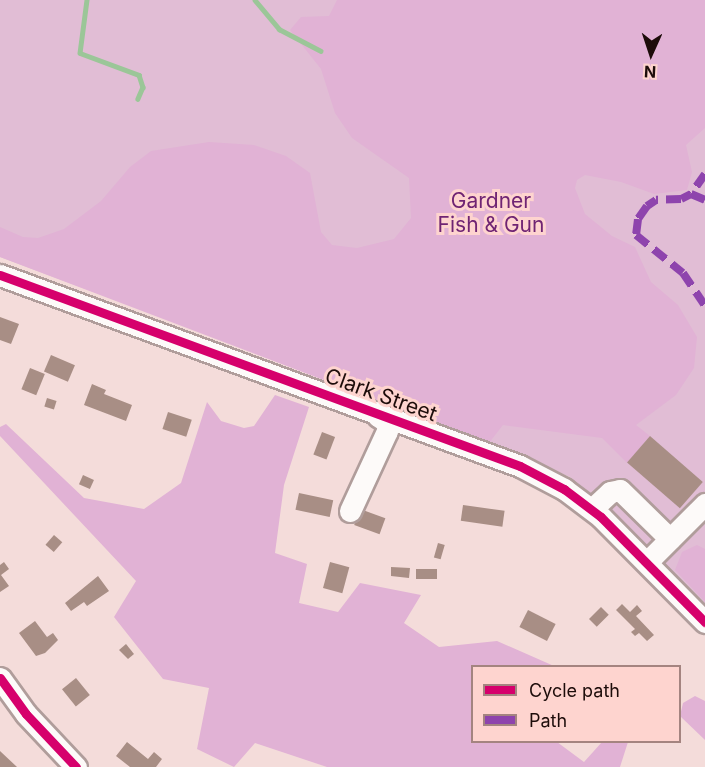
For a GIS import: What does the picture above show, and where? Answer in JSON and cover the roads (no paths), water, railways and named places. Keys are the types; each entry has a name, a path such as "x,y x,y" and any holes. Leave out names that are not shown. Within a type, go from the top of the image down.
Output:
{"street":[{"name":"Clark Street","path":"0,275 520,466 564,489 592,509 648,561 705,622"},
{"path":"350,511 387,431 388,423 378,416 378,412"},
{"path":"592,509 610,492 620,490 670,539"},
{"path":"648,561 705,504"},
{"path":"0,678 26,714 76,767"}],"waterway":[{"path":"87,0 80,53 139,75 143,87 138,99"},
{"path":"255,0 279,29 321,51"}],"park label":[{"name":"Gardner Fish & Gun","path":"491,213"}]}
